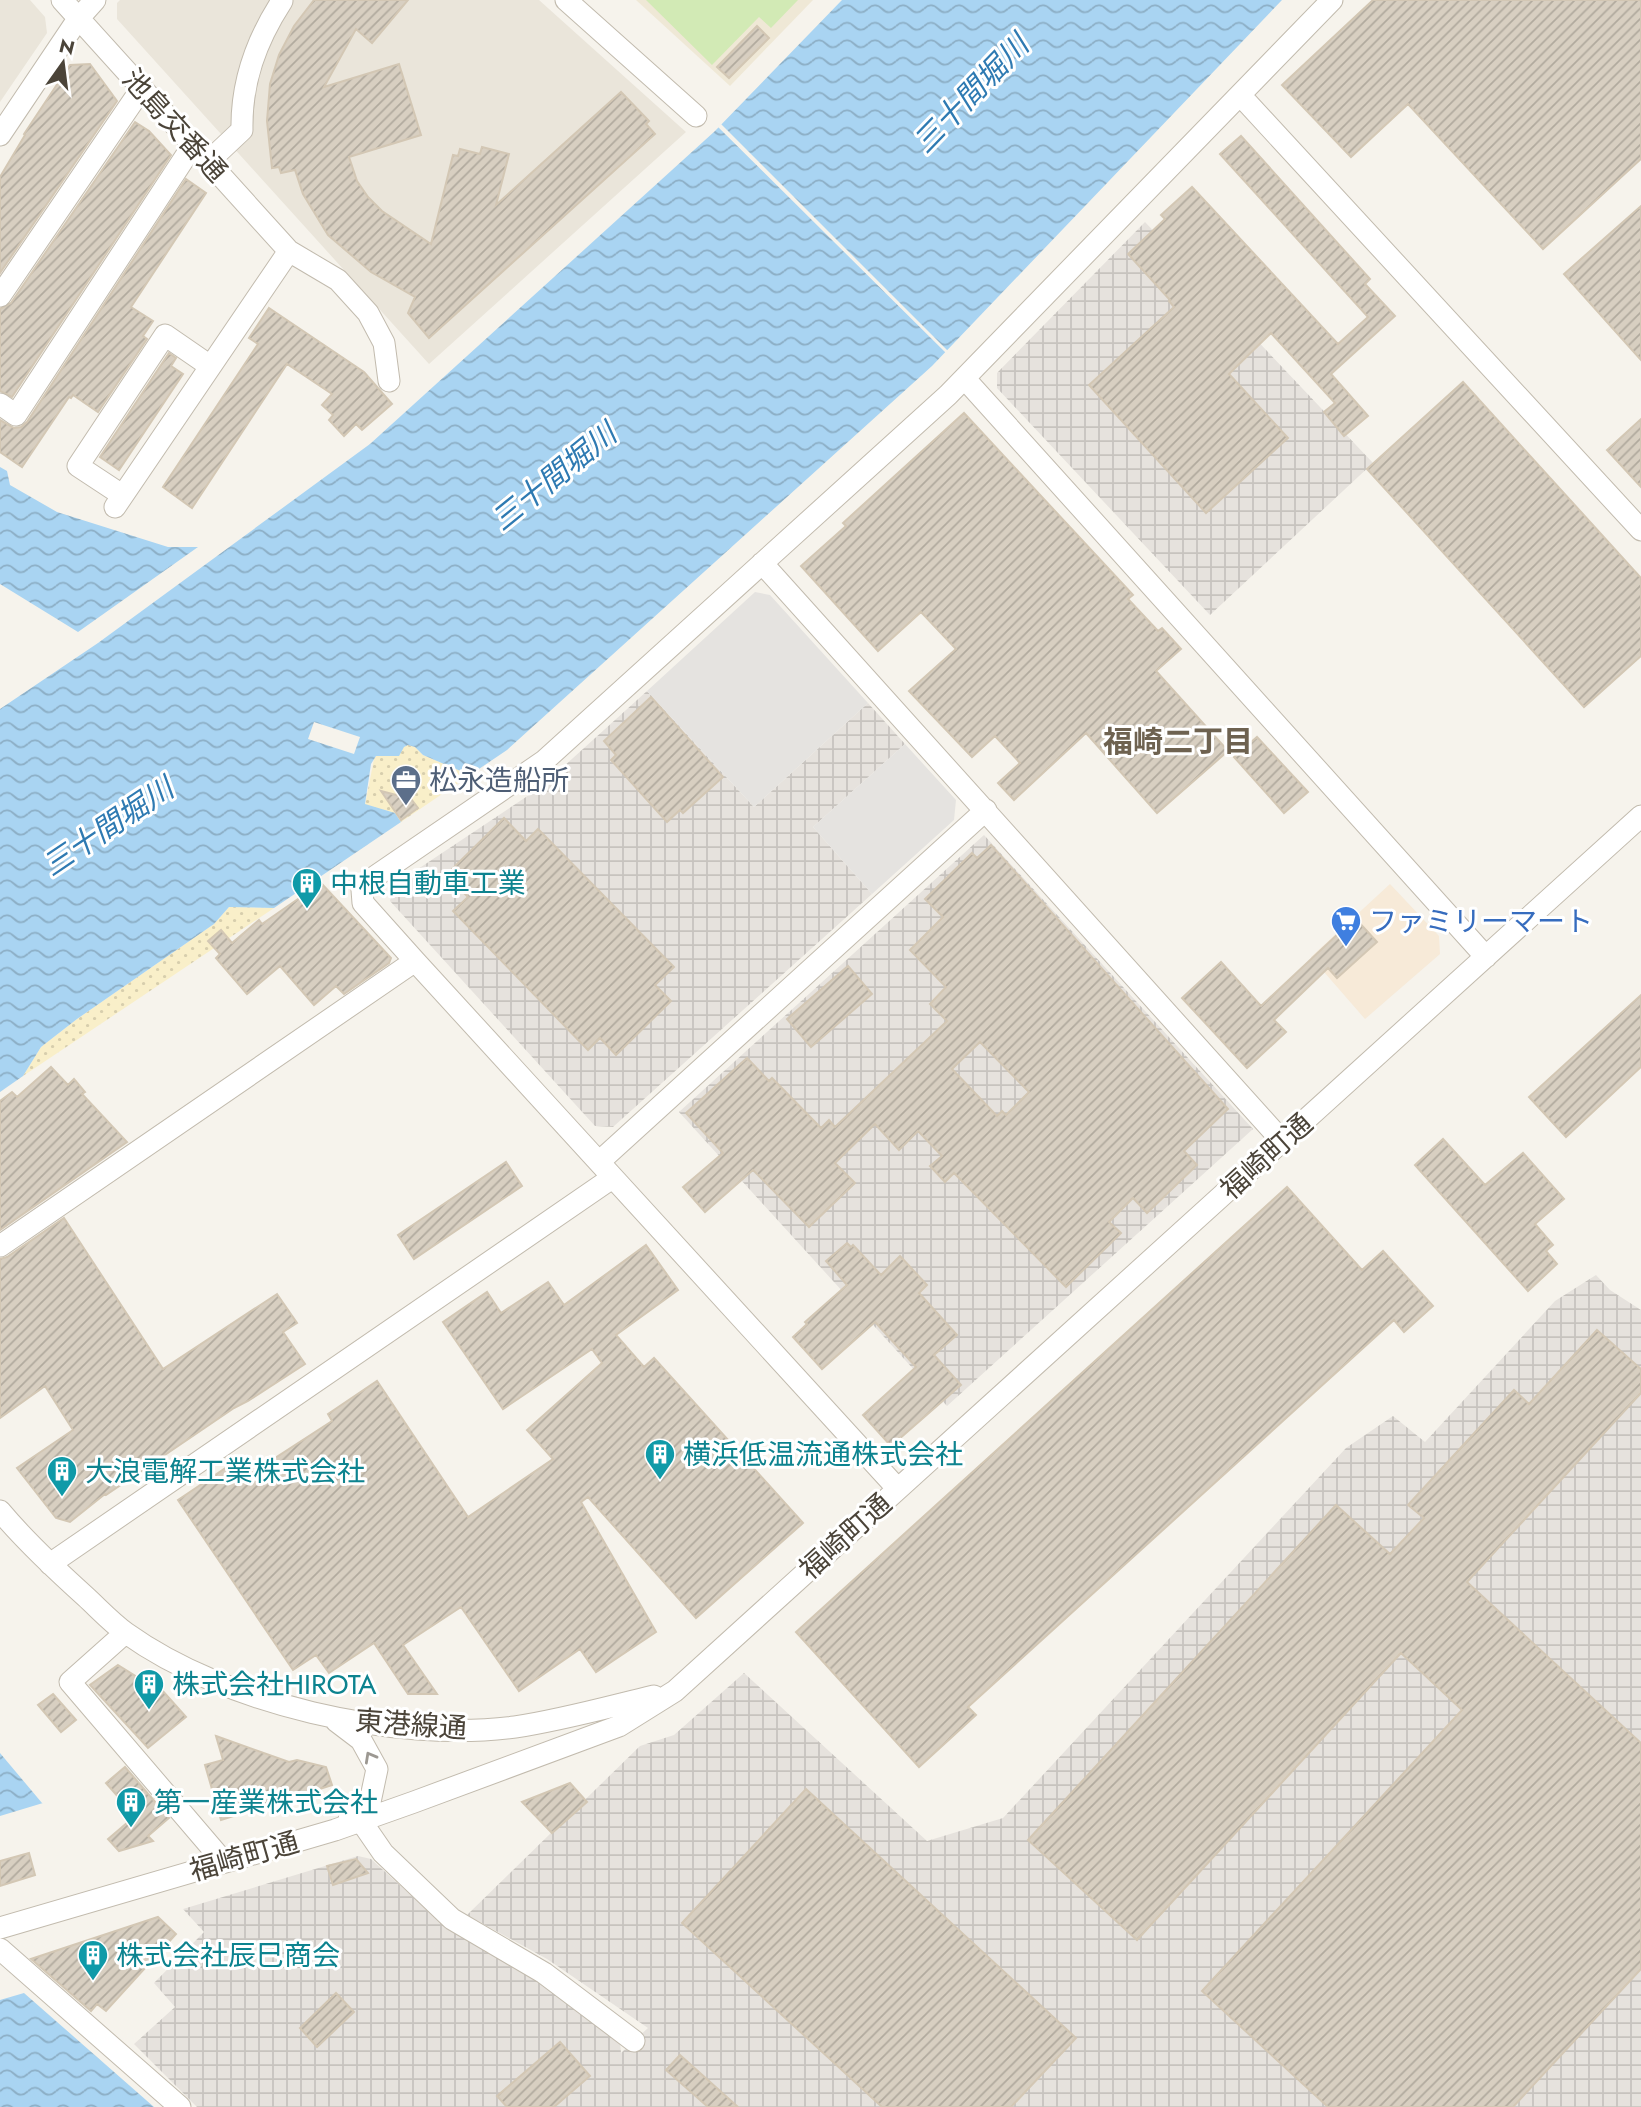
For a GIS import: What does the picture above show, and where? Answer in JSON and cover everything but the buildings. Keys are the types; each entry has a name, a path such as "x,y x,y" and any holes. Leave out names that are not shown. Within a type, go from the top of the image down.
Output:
{"street":[{"name":"池島交番通","path":"62,0 289,251 338,281 368,313 384,343 390,381"},
{"path":"0,135 78,19 95,0"},
{"path":"566,0 696,116"},
{"path":"897,1488 363,903 362,890 370,880 544,761 965,379 1332,0"},
{"path":"208,162 242,130 244,87 251,61 266,26 282,1"},
{"path":"0,296 142,88"},
{"path":"1241,96 1641,530"},
{"path":"0,404 16,415 193,145"},
{"path":"211,366 165,335 78,466 119,501 211,366 289,251"},
{"path":"965,379 1486,957"},
{"path":"762,563 1283,1142"},
{"path":"50,1564 606,1170 986,810"},
{"name":"福崎町通","path":"0,1928 361,1821 619,1726 675,1691 1641,816"},
{"path":"0,1246 415,961"},
{"name":"東港線通","path":"0,1511 50,1564 125,1633 190,1670 247,1694 332,1717 373,1725 423,1728 514,1727 675,1691"},
{"path":"125,1633 70,1682 223,1861"},
{"path":"332,1717 361,1740 377,1769 370,1802 335,1830"},
{"path":"361,1821 383,1853 452,1919 544,1973 634,2041"},
{"path":"0,1949 180,2107"}],"shaded area":[{"path":"0,0 30,0 45,17 47,33 0,102"},
{"path":"120,0 539,0 686,132 429,364 117,19 117,3"},
{"path":"636,0 813,0 730,86"},
{"path":"1145,222 1373,463 1210,615 997,388 997,373"},
{"path":"755,592 770,595 868,703 754,807 647,691"},
{"path":"647,691 754,807 868,703 905,744 813,827 872,894 613,1127 595,1126 390,901 394,885 541,787"},
{"path":"905,744 956,800 954,820 872,894 813,827"},
{"path":"984,835 1253,1129 947,1406 679,1112"},
{"path":"1390,884 1439,936 1440,954 1365,1019 1311,957"},
{"path":"1596,1275 1610,1290 1641,1310 1641,2107 197,2107 134,2044 175,2007 154,1983 204,1932 183,1909 358,1856 371,1859 449,1930 538,1981 620,2041 621,2053 648,2028 547,1959 467,1915 640,1746 674,1735 744,1673 927,1841 1003,1818 1346,1448 1393,1416 1425,1442 1555,1301"}],"green space":[{"path":"646,0 798,0 771,28 759,17 712,65"}],"sand":[{"path":"408,745 415,747 423,755 470,775 401,822 395,813 365,805 376,756"},
{"path":"229,907 274,908 23,1076 41,1047 214,924"}],"water":[{"name":"三十間堀川","path":"842,0 1282,0 932,366 507,750 470,775 423,755 415,747 408,745 399,756 376,756 371,764 365,804 395,813 401,822 274,908 229,907 214,924 41,1047 23,1076 0,1092 0,709 98,643 370,444 715,131"},
{"path":"0,467 7,471 10,485 57,512 168,547 198,547 78,632 0,584"},
{"path":"0,1753 42,1803 43,1803 0,1816"},
{"path":"24,1993 154,2107 0,2107 0,2000"}],"pier":[{"path":"719,122 950,353 948,355 716,125"},
{"path":"314,722 360,737 354,754 308,739"}],"place":[{"name":"松永造船所","path":"406,807"},
{"name":"中根自動車工業","path":"307,910"},
{"name":"ファミリーマート","path":"1346,948"},
{"name":"横浜低温流通株式会社","path":"660,1481"},
{"name":"大浪電解工業株式会社","path":"62,1498"},
{"name":"株式会社HIROTA","path":"149,1711"},
{"name":"第一産業株式会社","path":"131,1829"},
{"name":"株式会社辰巳商会","path":"93,1982"}],"district":[{"name":"福崎二丁目","path":"1178,742"}]}
